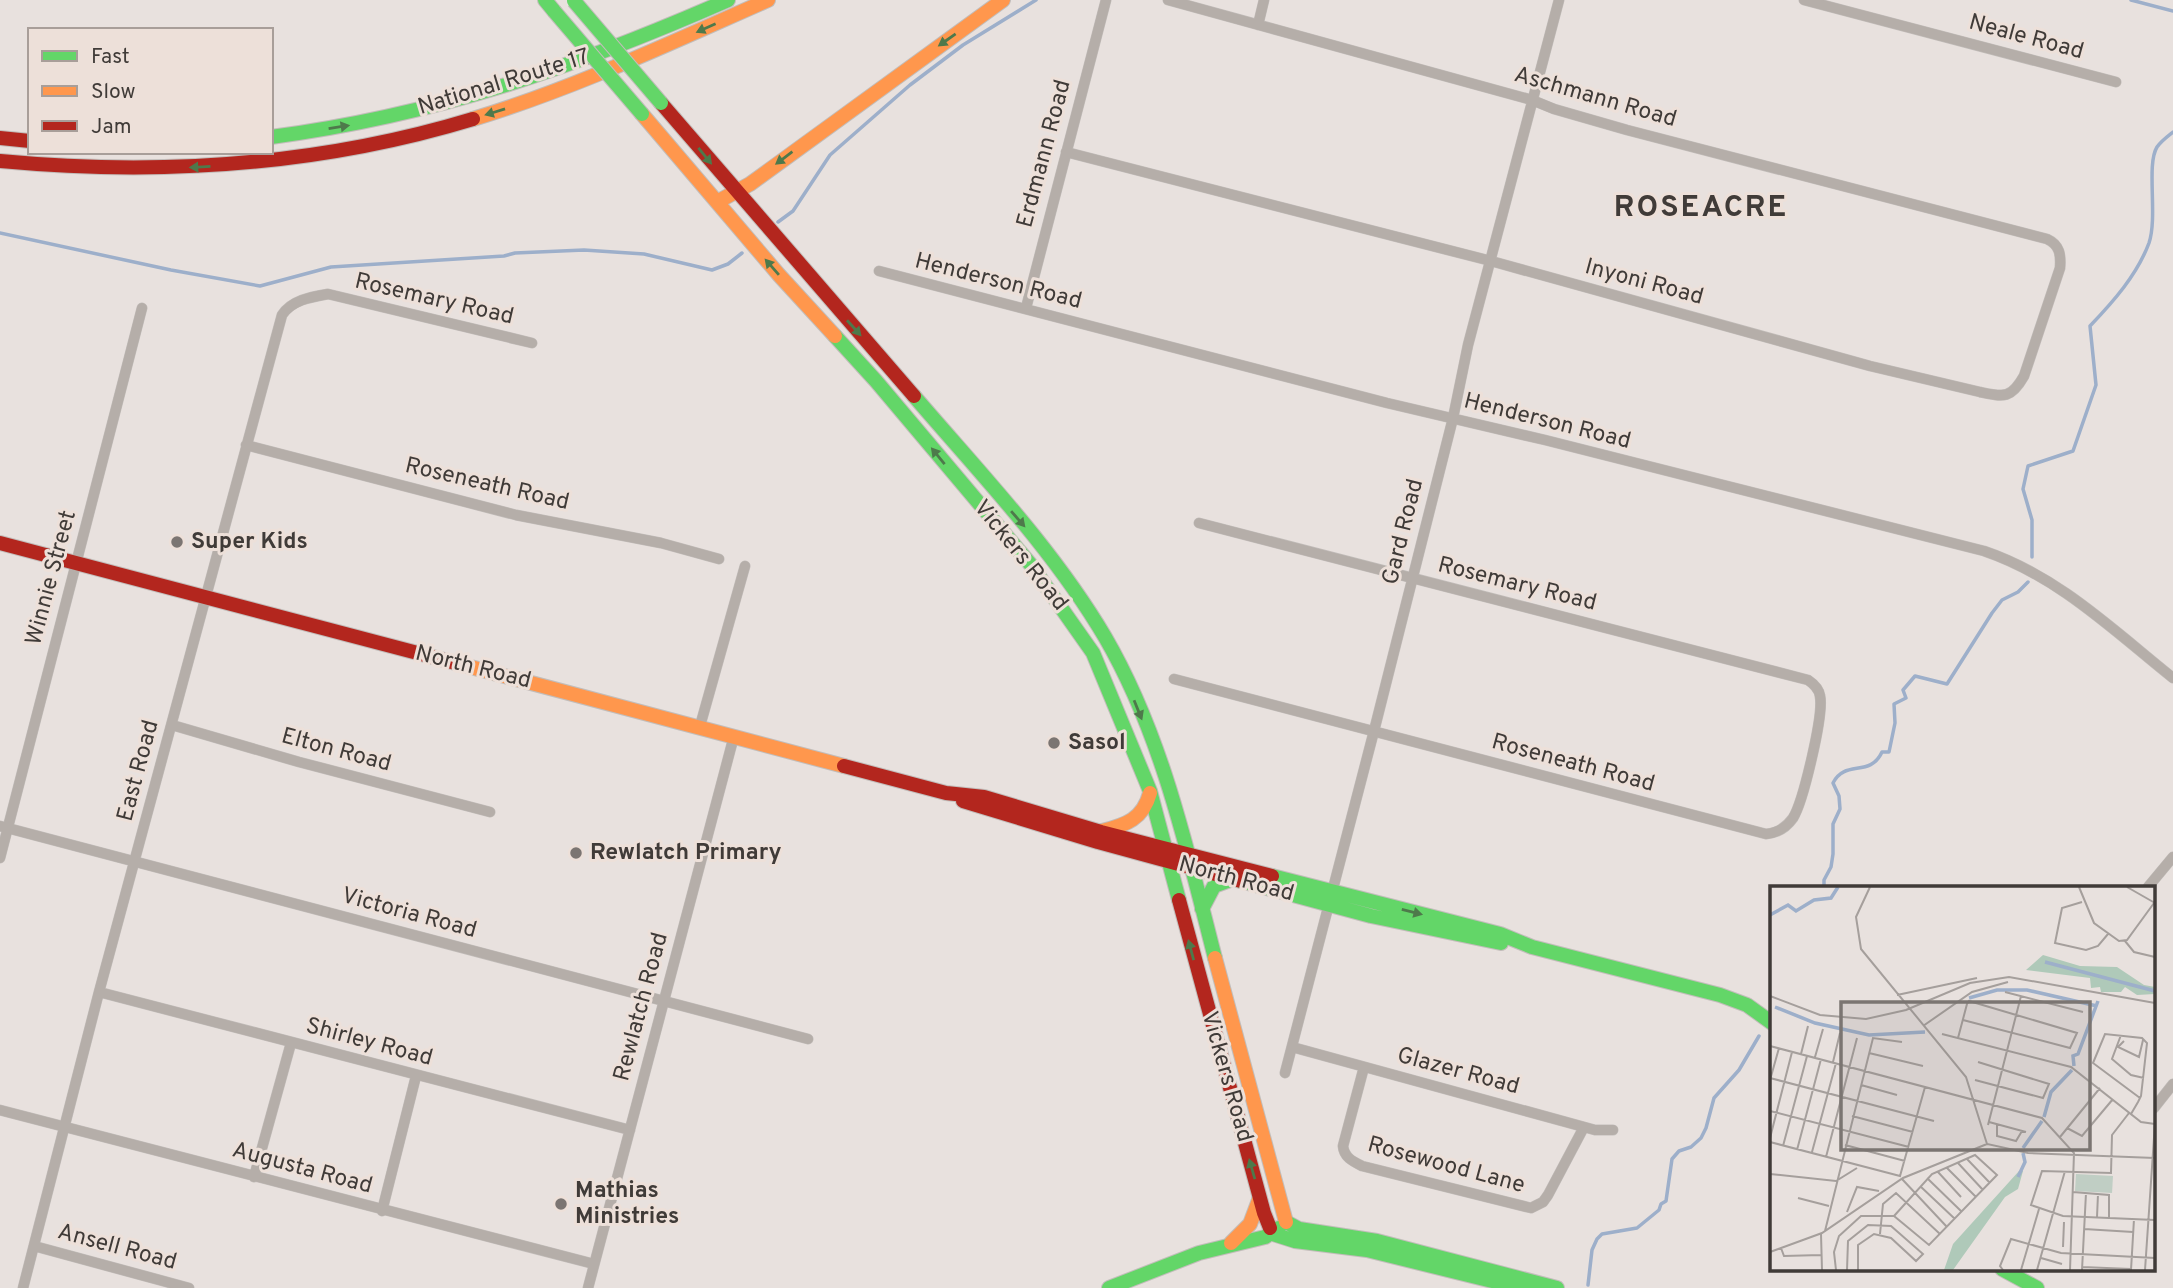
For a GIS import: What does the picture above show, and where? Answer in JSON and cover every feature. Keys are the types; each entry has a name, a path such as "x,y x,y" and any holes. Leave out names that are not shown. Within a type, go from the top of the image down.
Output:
{"main road":[{"name":"National Route 17","path":"273,137 384,119 488,91 630,42 728,0"},
{"path":"0,161 130,169 197,167 329,153 383,142 444,128 576,84 768,0"},
{"path":"716,202 750,184 1003,0"},
{"name":"Vickers Road","path":"574,1 734,192 932,416 1048,554 1108,643 1153,745 1190,861 1286,1222"},
{"name":"Vickers Road","path":"549,6 716,202 876,381 1056,598 1097,661 1150,791 1214,1036 1259,1196 1273,1234"},
{"path":"0,138 28,141"},
{"name":"North Road","path":"0,543 946,793 984,797 1168,855"},
{"path":"1101,832 1139,819 1148,803 1150,791"},
{"name":"North Road","path":"946,793 1001,814 1332,897 1471,938 1532,947 1720,995 1746,1005 1770,1022"},
{"name":"North Road","path":"1190,861 1234,879 1332,897"},
{"path":"1202,909 1214,886 1234,879"},
{"path":"1230,1244 1256,1217 1259,1196"},
{"path":"1109,1288 1230,1244 1273,1234 1286,1222 1299,1229 1377,1241 1557,1288"},
{"path":"1273,1234 1295,1241 1367,1250 1521,1288"},
{"path":"2002,1270 2017,1288"},
{"path":"2003,1270 2037,1288"}],"street":[{"name":"Aschmann Road","path":"1168,0 1532,100 1627,130 2012,229"},
{"path":"1258,25 1264,0"},
{"name":"Gard Road","path":"1285,1073 1413,578 1453,418 1468,345 1559,0"},
{"name":"Neale Road","path":"1804,0 2116,82"},
{"name":"Erdmann Road","path":"1026,309 1105,5"},
{"name":"Inyoni Road","path":"1066,152 1491,261 1870,366 2004,396 2017,388 2024,376 2061,258 2054,243 2012,229"},
{"name":"Henderson Road","path":"879,271 1318,386 1984,551 2012,561 2048,580 2173,678"},
{"name":"Rosemary Road","path":"328,295 532,343"},
{"name":"East Road","path":"23,1288 99,992 282,315 290,305 328,295"},
{"name":"Winnie Street","path":"0,858 4,827 142,309"},
{"name":"Roseneath Road","path":"246,445 516,515 649,541 719,559"},
{"name":"Rosemary Road","path":"1199,523 1785,673"},
{"path":"700,726 745,566"},
{"name":"Roseneath Road","path":"1174,679 1771,834 1785,826 1794,816 1820,713 1820,694 1813,683 1785,673"},
{"name":"Elton Road","path":"172,725 299,762 490,812"},
{"name":"Rewlatch Road","path":"588,1288 734,736"},
{"name":"Victoria Road","path":"4,827 663,1003 808,1039"},
{"path":"2149,886 2173,856"},
{"name":"Shirley Road","path":"99,992 630,1130"},
{"path":"254,1177 291,1042"},
{"name":"Glazer Road","path":"1292,1047 1595,1130 1613,1130"},
{"name":"Rosewood Lane","path":"1364,1067 1343,1146 1345,1154 1362,1166 1531,1208 1543,1202 1548,1195 1584,1127"},
{"path":"382,1211 416,1076"},
{"path":"2156,1105 2173,1084"},
{"name":"Augusta Road","path":"0,1110 594,1264"},
{"name":"Ansell Road","path":"34,1246 189,1288"}],"waterway":[{"path":"778,222 793,211 830,155 910,85 963,45 1036,0"},
{"path":"2131,0 2173,11"},
{"path":"2032,557 2032,520 2023,489 2028,466 2073,451 2096,385 2090,326 2116,298 2144,255 2153,219 2154,155 2157,147 2173,132"},
{"path":"0,233 260,286 331,267 504,256 515,253 584,250 644,254 712,270 728,264 742,253"},
{"path":"1824,886 1833,854 1833,824 1840,809 1839,796 1833,783 1844,772 1871,764 1882,752 1889,752 1895,723 1894,704 1906,698 1903,690 1915,676 1947,684 2002,600 2018,592 2028,582"},
{"path":"1588,1285 1592,1250 1597,1239 1602,1234 1637,1228 1659,1210 1661,1204 1666,1201 1672,1159 1679,1151 1691,1147 1701,1138 1714,1098 1739,1070 1759,1036"}],"traffic: fast":[{"path":"545,0 554,11"},
{"path":"273,137 332,128 448,102 615,47 728,0"},
{"path":"574,1 661,103"},
{"path":"554,11 642,114"},
{"path":"835,336 1031,565 1093,653 1150,791 1179,900"},
{"path":"914,396 1039,542 1085,605 1125,674 1171,793 1215,958"},
{"path":"1272,876 1500,934 1532,947 1720,995 1747,1005 1770,1022"},
{"path":"1202,909 1214,886 1233,879"},
{"path":"1241,881 1371,916 1501,943"},
{"path":"1286,1222 1299,1229 1377,1241 1557,1288"},
{"path":"1270,1228 1273,1234 1295,1241 1367,1250 1521,1288"},
{"path":"1109,1288 1199,1253 1265,1237 1279,1228"},
{"path":"2004,1270 2037,1288"}],"traffic: slow":[{"path":"473,119 585,79 768,0"},
{"path":"717,202 750,184 1003,0"},
{"path":"642,114 779,275 835,336"},
{"path":"467,666 844,766"},
{"path":"1102,831 1132,820 1143,809 1150,793"},
{"path":"1215,958 1286,1222"},
{"path":"1231,1243 1250,1224 1259,1200"}],"traffic: jam":[{"path":"661,103 914,396"},
{"path":"0,161 120,167 238,163 356,148 473,119"},
{"path":"0,138 28,141"},
{"path":"0,543 467,666"},
{"path":"844,766 946,793 984,797 1101,832 1272,876"},
{"path":"963,801 1241,881"},
{"path":"1179,900 1270,1228"}],"place":[{"name":"Super Kids","path":"177,542"},
{"name":"Sasol","path":"1054,743"},
{"name":"Rewlatch Primary","path":"576,853"},
{"name":"Mathias Ministries","path":"561,1204"}],"district":[{"name":"ROSEACRE","path":"1701,208"}]}
